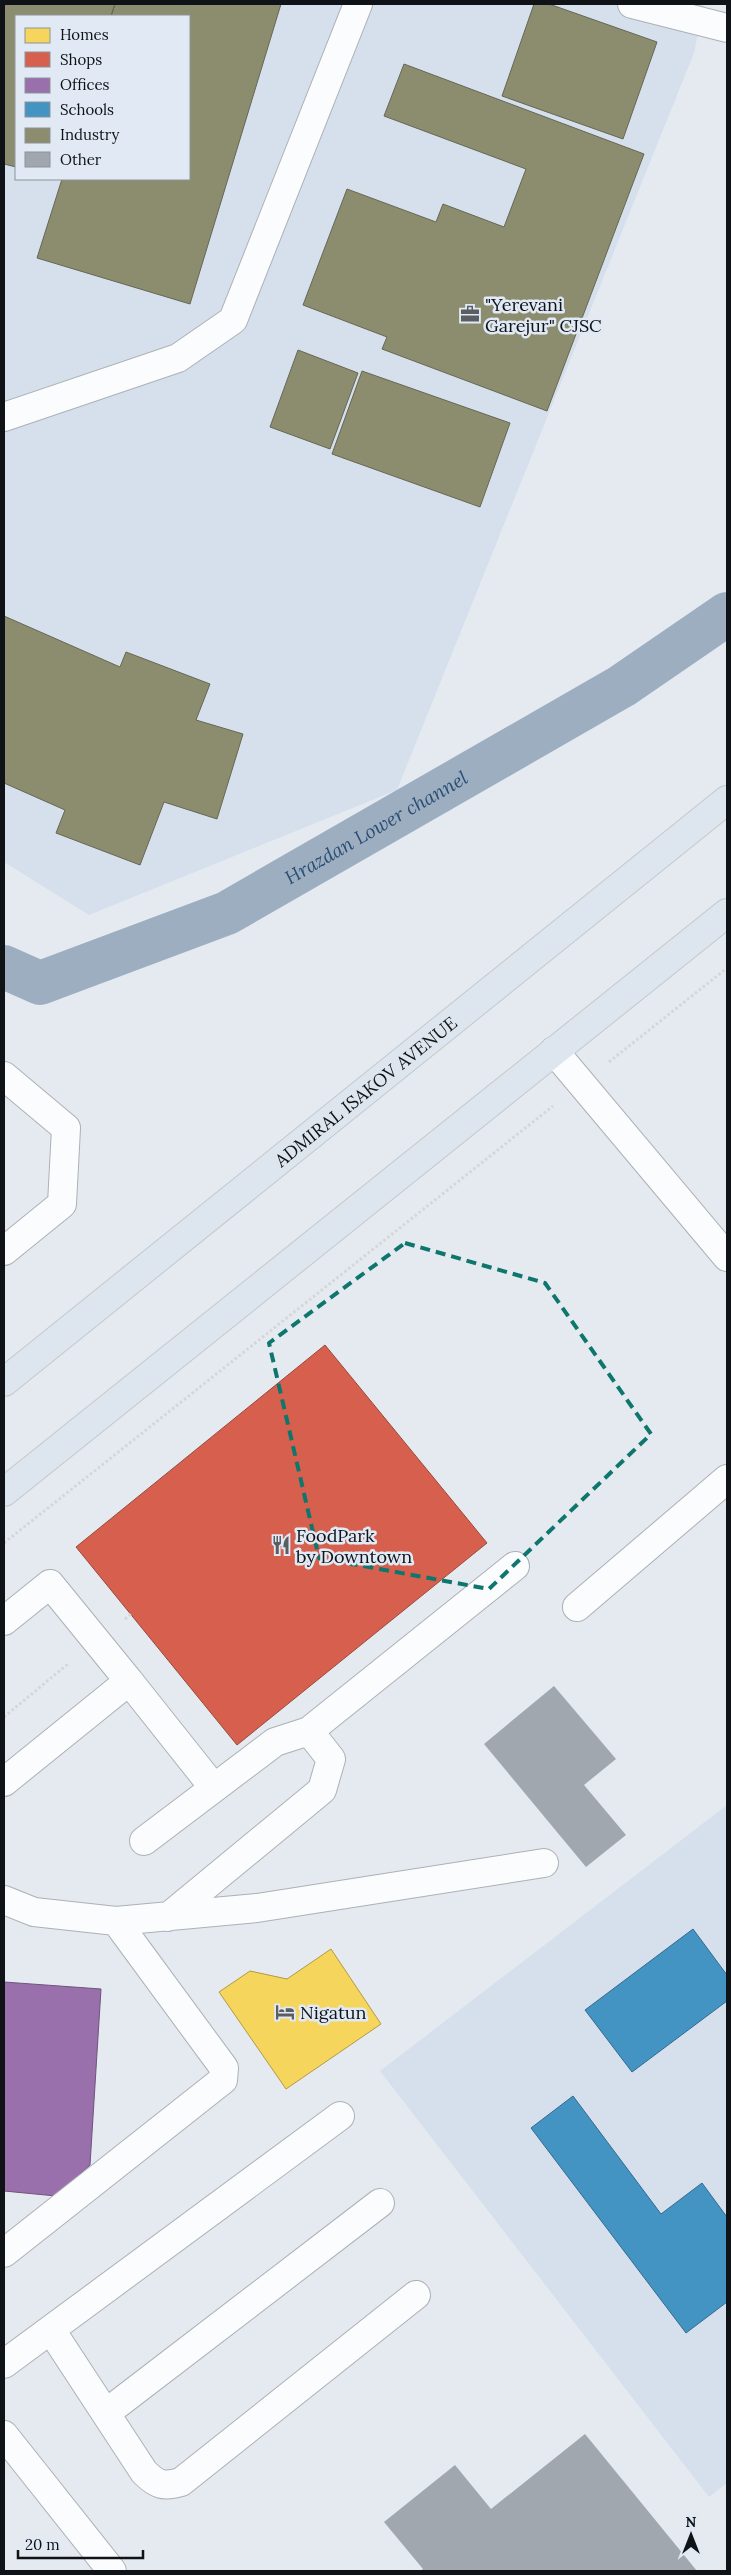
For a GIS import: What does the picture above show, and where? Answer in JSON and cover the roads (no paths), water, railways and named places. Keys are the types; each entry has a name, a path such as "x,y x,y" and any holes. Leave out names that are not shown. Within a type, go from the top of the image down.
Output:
{"highway":[{"name":"ADMIRAL ISAKOV AVENUE","path":"4,1382 727,800"},
{"path":"4,1492 727,913"}],"lane":[{"path":"4,417 178,358 233,320 358,4"},
{"path":"632,4 727,28"},
{"path":"554,1051 727,1257"},
{"path":"4,1076 66,1128 62,1204 4,1251"},
{"path":"577,1607 727,1479"},
{"path":"144,1841 275,1742 310,1731 516,1566"},
{"path":"4,1621 50,1584 214,1788"},
{"path":"4,1782 129,1681"},
{"path":"168,1917 322,1790 331,1759 310,1731"},
{"path":"4,1900 34,1912 116,1922 257,1908 544,1862"},
{"path":"4,2253 223,2080 224,2068 116,1922"},
{"path":"4,2364 340,2116"},
{"path":"106,2413 380,2203"},
{"path":"51,2330 144,2472 156,2484 166,2486 181,2482 416,2295"},
{"path":"4,2435 112,2571"}],"waterway":[{"name":"Hrazdan Lower channel","path":"4,967 40,983 227,913 622,686 727,614"}],"place":[{"name":"\"Yerevani Garejur\" CJSC","path":"470,314"},
{"name":"FoodPark by Downtown","path":"281,1545"},
{"name":"Nigatun","path":"285,2012"}]}
